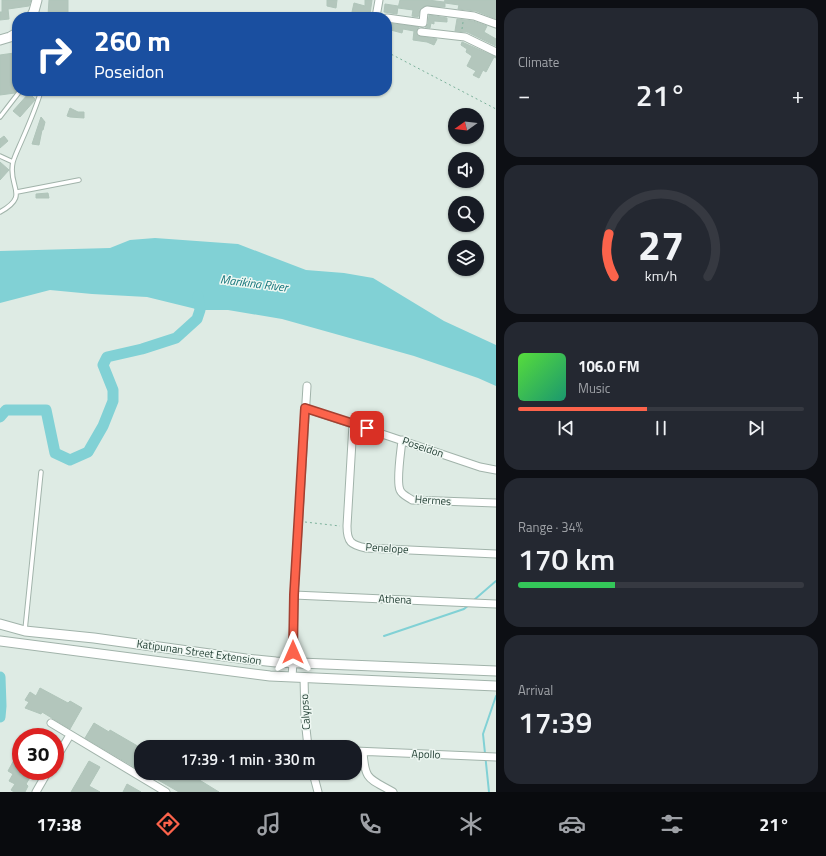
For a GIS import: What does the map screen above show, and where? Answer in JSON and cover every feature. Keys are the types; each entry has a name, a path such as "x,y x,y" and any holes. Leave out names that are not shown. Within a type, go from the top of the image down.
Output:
{"street":[{"path":"34,12 36,0"},
{"path":"378,12 379,0"},
{"path":"496,24 481,18 427,10 424,12 421,33 461,36 496,52"},
{"path":"392,19 423,23"},
{"path":"0,40 12,35"},
{"path":"292,677 294,595 307,386"},
{"name":"Poseidon","path":"305,408 480,467 496,470"},
{"name":"Penelope","path":"353,424 347,526 347,536 349,541 357,546 366,548 496,554"},
{"name":"Hermes","path":"402,440 399,478 400,490 404,495 412,500 496,503"},
{"name":"Athena","path":"294,595 496,604"},
{"name":"Katipunan Street Extension","path":"0,624 25,631 94,638 246,659 496,671"},
{"name":"Katipunan Street Extension","path":"0,641 262,675 496,686"},
{"name":"Calypso","path":"304,677 307,740"},
{"path":"51,722 70,735 166,792"},
{"path":"64,745 70,735"},
{"path":"364,752 364,768 366,774 393,792"},
{"name":"Apollo","path":"364,752 496,757"},
{"path":"39,791 44,780"},
{"path":"315,780 318,792"}],"lane":[{"path":"0,117 16,96"},
{"path":"0,212 15,200 17,192 12,179 13,162 39,96"},
{"path":"0,156 13,162"},
{"path":"17,192 79,180"},
{"path":"25,631 41,472"}],"path":[{"path":"461,36 464,16"},
{"path":"392,55 496,109"},
{"path":"298,521 347,526"}],"water":[{"name":"Marikina River","path":"155,238 238,244 306,270 344,273 373,278 444,321 496,345 496,386 478,378 414,356 282,319 228,310 200,310 147,297 50,290 0,303 0,251 110,248 130,240"}],"building":[{"path":"2,0 31,0 29,6 8,9 9,19 0,20"},
{"path":"49,0 68,0 68,12 48,12"},
{"path":"327,0 337,0 336,8 327,6"},
{"path":"365,0 372,0 370,12 352,12 354,3 365,6"},
{"path":"400,0 428,0 444,2 445,0 496,0 496,19 476,11 458,9 459,5 445,3 445,7 425,6 420,10 418,17 412,16 413,10 398,8"},
{"path":"385,4 398,6 397,14 392,12 384,12"},
{"path":"429,15 447,18 447,22 434,21 434,24 431,23 430,28 425,27 428,24"},
{"path":"457,19 473,21 487,26 484,32 496,39 496,46 467,32 455,31"},
{"path":"392,24 419,27 416,32 418,36 437,39 434,45 427,42 413,40 414,31 403,29 402,33 392,30"},
{"path":"462,42 496,57 494,57 486,72 483,70 479,78 473,75 476,71 467,66 472,56 466,52 467,49 461,45"},
{"path":"12,53 12,93 0,95 0,55"},
{"path":"26,96 32,96 35,99 20,117 13,111"},
{"path":"70,108 78,112 84,112 84,118 67,116"},
{"path":"41,117 45,122 39,145 32,144"},
{"path":"4,136 8,141 0,148 0,139"},
{"path":"0,162 9,170 0,180"},
{"path":"48,193 49,198 36,198 36,194"},
{"path":"40,688 68,703 70,701 82,708 70,729 42,712 41,714 25,708 29,702 25,700 30,692 36,696"},
{"path":"94,723 109,732 110,730 134,744 134,767 85,738"},
{"path":"89,761 100,767 89,786 100,792 71,792"},
{"path":"12,764 12,773 8,771"},
{"path":"12,776 12,780 28,780 26,784 28,786 25,792 14,792 11,790 15,784 9,781"},
{"path":"158,780 199,780 219,792 179,792"},
{"path":"127,784 141,792 123,792"}],"waterway":[{"path":"0,417 6,410 46,410 55,453 70,460 88,452 103,426 113,401 113,390 103,365 107,357 142,349 176,338 197,319 200,310 198,296"},
{"path":"474,600 496,581"},
{"path":"384,636 464,609 469,605"},
{"path":"0,677 0,717"},
{"path":"489,792 483,734 496,696"}],"route":[{"path":"293,652 294,595 305,408 367,428"}]}
